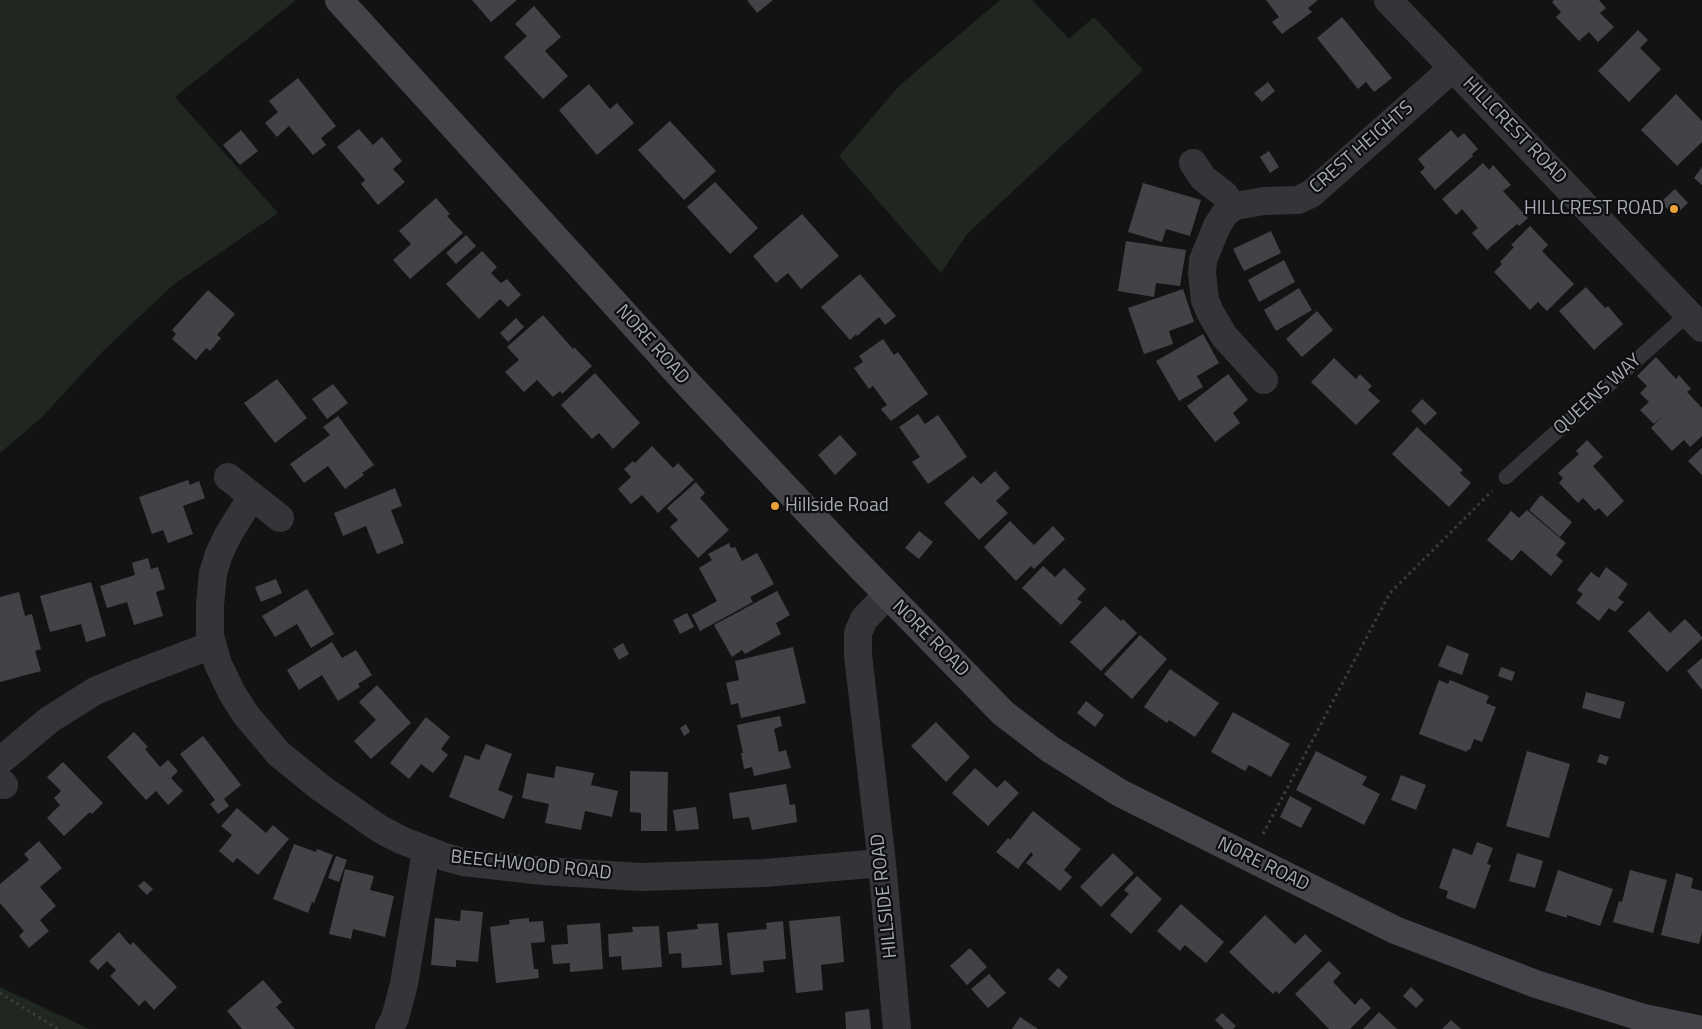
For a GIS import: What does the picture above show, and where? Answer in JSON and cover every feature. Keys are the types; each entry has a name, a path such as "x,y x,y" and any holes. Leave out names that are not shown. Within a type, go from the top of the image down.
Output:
{"street":[{"name":"NORE ROAD","path":"339,0 687,384 887,595 1003,713 1050,749 1120,794 1395,930 1536,984 1635,1015 1697,1029"},
{"name":"HILLCREST ROAD","path":"1388,0 1453,68 1698,314"},
{"name":"CREST HEIGHTS","path":"1231,208 1240,204 1256,202 1298,200 1311,194 1453,68"},
{"path":"1193,163 1203,178 1225,195 1231,208 1217,226 1203,260 1202,273 1205,300 1224,336 1264,380"},
{"path":"228,477 280,518"},
{"name":"BEECHWOOD ROAD","path":"252,496 218,554 213,573 210,605 212,645 218,664 232,693 253,725 278,754 321,788 380,829 445,858 463,862 543,871 640,877 765,874 882,864"},
{"name":"HILLSIDE ROAD","path":"887,595 864,619 858,640 858,655 882,864 897,1029"},
{"path":"1,775 48,720 72,704 95,691 212,645"},
{"path":"389,1029 395,1018 404,984 426,851"}],"lane":[{"name":"QUEENS WAY","path":"1506,477 1698,314"}],"path":[{"path":"1250,858 1390,593 1506,477"},
{"path":"0,993 58,1029"}],"shaded area":[{"path":"0,0 296,0 175,97 278,213 173,285 103,351 41,418 0,453"},
{"path":"1000,0 1032,0 1069,39 1094,17 1143,70 967,234 941,273 839,156 898,87"},
{"path":"0,987 89,1029 0,1029"}],"building":[{"path":"472,0 517,0 491,22"},
{"path":"747,0 773,0 757,13"},
{"path":"1266,0 1318,0 1308,8 1312,12 1282,34 1272,22 1279,17"},
{"path":"1554,0 1599,0 1606,8 1600,13 1614,27 1598,42 1589,32 1579,41 1556,17 1561,12 1552,2"},
{"path":"534,6 561,37 545,51 568,76 543,99 504,57 527,36 515,24"},
{"path":"1342,17 1392,78 1374,92 1366,82 1358,89 1317,38"},
{"path":"1638,30 1648,40 1640,48 1661,69 1629,102 1598,71"},
{"path":"298,78 336,126 321,138 326,145 313,155 289,126 277,137 265,123 278,112 269,101"},
{"path":"1268,82 1275,91 1262,102 1254,93"},
{"path":"589,84 610,109 617,103 634,123 597,155 559,110"},
{"path":"1676,94 1702,121 1702,142 1677,166 1641,130"},
{"path":"670,121 716,171 684,200 638,150"},
{"path":"359,129 373,145 382,137 402,161 393,169 405,182 378,205 361,184 365,180 337,147"},
{"path":"241,130 258,151 240,165 223,145"},
{"path":"1451,130 1458,138 1464,133 1478,149 1472,154 1473,156 1435,190 1420,172 1425,168 1418,159"},
{"path":"1269,151 1279,167 1270,173 1260,157"},
{"path":"1483,163 1489,170 1493,165 1511,185 1503,191 1528,218 1519,226 1517,224 1487,250 1472,233 1478,228 1462,209 1456,215 1442,199"},
{"path":"1702,167 1702,185 1694,178"},
{"path":"715,182 758,228 730,254 687,207"},
{"path":"1143,183 1201,200 1190,236 1166,229 1162,242 1128,232"},
{"name":"HILLCREST ROAD","path":"1675,189 1688,203 1674,216 1661,202"},
{"path":"436,198 450,214 447,216 463,233 410,279 393,260 411,244 399,231"},
{"path":"802,214 839,256 801,289 788,273 776,283 753,256"},
{"path":"1530,226 1548,245 1542,251 1574,284 1547,311 1538,302 1530,310 1494,272 1502,264 1500,262 1514,247 1511,245"},
{"path":"1271,231 1281,253 1244,271 1233,249"},
{"path":"466,235 476,246 456,264 446,253"},
{"path":"1126,241 1186,250 1180,286 1156,283 1154,297 1118,291"},
{"path":"482,251 497,267 491,273 501,283 507,279 521,295 508,307 500,299 479,319 446,284"},
{"path":"1284,260 1295,282 1259,302 1248,280"},
{"path":"860,274 896,316 885,325 879,317 850,340 821,307"},
{"path":"1586,287 1605,308 1608,306 1623,324 1594,350 1559,311"},
{"path":"1299,288 1312,310 1276,331 1264,310"},
{"path":"1183,289 1194,322 1169,331 1173,344 1144,354 1128,308"},
{"path":"208,290 235,314 217,335 221,338 210,351 206,348 196,360 172,339 176,334 172,330"},
{"path":"1317,311 1333,330 1302,357 1286,339"},
{"path":"543,315 573,349 574,347 592,366 562,394 560,391 553,397 537,380 524,392 505,372 519,360 507,347"},
{"path":"516,318 524,327 508,342 500,333"},
{"path":"1203,334 1219,363 1197,376 1203,387 1179,401 1156,361"},
{"path":"883,339 894,355 898,352 928,394 891,421 881,409 887,405 873,386 869,389 854,368 863,362 859,356"},
{"path":"1656,357 1676,379 1679,375 1691,389 1687,392 1702,408 1702,436 1690,447 1684,440 1672,451 1651,428 1663,416 1654,424 1640,410 1649,402 1640,393 1647,386 1637,376"},
{"path":"1334,358 1356,379 1360,374 1372,386 1368,390 1380,401 1356,425 1311,382"},
{"path":"595,373 640,423 613,449 599,433 592,439 561,405"},
{"path":"1228,374 1248,400 1233,413 1240,423 1215,442 1187,406"},
{"path":"277,379 307,418 275,443 244,403"},
{"path":"333,384 348,403 327,419 312,399"},
{"path":"1422,399 1437,413 1425,425 1411,411"},
{"path":"918,414 925,424 938,415 967,457 928,484 912,462 920,457 899,427"},
{"path":"338,416 374,465 345,489 328,466 304,483 290,464 330,435 323,427"},
{"path":"1417,427 1463,470 1460,473 1471,483 1449,507 1392,454"},
{"path":"840,435 857,454 835,475 818,455"},
{"path":"1587,440 1603,457 1593,466 1624,501 1607,517 1599,508 1595,511 1583,498 1578,503 1559,483 1563,478 1558,473 1579,454 1576,451"},
{"path":"652,446 673,468 678,463 694,480 658,513 642,495 631,504 618,489 631,477 624,469 633,461 635,463"},
{"path":"1702,448 1702,475 1688,461"},
{"path":"995,471 1010,488 996,501 1008,513 979,540 944,503 973,476 981,484"},
{"path":"188,480 190,485 199,481 205,498 183,506 193,534 168,543 163,530 152,534 139,497"},
{"path":"696,482 705,493 700,498 729,530 698,558 670,527 678,520 667,508"},
{"path":"395,488 402,506 391,510 404,543 377,554 366,526 343,536 334,513"},
{"path":"1541,495 1572,522 1560,537 1529,510"},
{"path":"1527,510 1566,543 1556,555 1563,561 1551,576 1521,550 1512,561 1487,540 1511,511 1519,518"},
{"path":"1010,521 1034,545 1053,526 1065,539 1034,569 1031,566 1016,581 984,547"},
{"path":"919,531 933,542 919,559 905,548"},
{"path":"729,543 731,548 735,547 742,561 757,553 774,584 750,597 753,602 700,631 692,615 717,601 699,568 712,560 708,554"},
{"path":"148,558 151,569 158,567 165,589 156,592 163,616 134,625 127,602 107,608 100,586 135,575 132,563"},
{"path":"1043,566 1055,577 1064,568 1086,589 1077,599 1082,602 1061,625 1022,588"},
{"path":"1606,567 1628,584 1618,598 1624,602 1615,612 1609,608 1599,621 1576,603 1583,594 1577,590 1591,572 1599,578"},
{"path":"276,579 282,593 261,602 255,587"},
{"path":"91,582 106,636 86,642 81,624 50,632 40,596"},
{"path":"307,589 334,634 311,648 297,624 275,637 262,616"},
{"path":"777,591 790,615 776,623 781,634 745,654 742,650 732,657 714,625"},
{"path":"19,592 25,616 32,614 41,649 35,651 41,671 0,682 0,597"},
{"path":"1105,606 1121,621 1123,619 1137,633 1101,671 1070,642"},
{"path":"1649,611 1670,633 1685,619 1702,637 1667,672 1628,631"},
{"path":"687,613 694,627 680,634 673,620"},
{"path":"1140,635 1167,659 1132,699 1104,674"},
{"path":"332,642 342,658 356,650 372,675 358,684 360,687 338,701 322,675 299,690 287,670"},
{"path":"623,643 629,654 619,660 613,649"},
{"path":"1447,645 1469,654 1462,675 1438,666"},
{"path":"793,647 806,703 741,718 738,703 731,705 726,683 739,680 735,661"},
{"path":"1702,658 1702,690 1687,671"},
{"path":"1501,667 1515,672 1512,681 1498,676"},
{"path":"1170,669 1219,703 1195,737 1169,720 1167,723 1144,707"},
{"path":"1439,680 1448,684 1450,680 1489,696 1486,703 1496,707 1482,742 1474,739 1470,750 1468,749 1467,752 1419,734"},
{"path":"377,685 411,723 371,759 354,741 376,720 359,702"},
{"path":"1586,692 1625,702 1620,719 1582,708"},
{"path":"1086,701 1104,715 1095,727 1077,713"},
{"path":"1233,712 1290,744 1271,777 1249,765 1245,771 1211,752"},
{"path":"780,716 782,726 774,729 779,752 786,750 791,768 754,776 752,767 744,769 741,753 743,753 737,725"},
{"path":"426,717 450,737 441,749 448,755 433,773 421,764 409,779 390,763"},
{"path":"936,722 970,757 946,782 911,746"},
{"path":"686,724 690,732 684,736 680,728"},
{"path":"134,732 148,747 145,749 160,767 168,760 178,771 171,778 183,791 168,805 156,791 146,800 107,757"},
{"path":"203,736 241,785 224,799 229,806 218,814 210,804 215,800 180,754"},
{"path":"486,744 512,754 498,790 513,796 504,819 449,797 465,755 479,760"},
{"path":"1316,751 1367,777 1362,785 1380,794 1364,825 1296,790"},
{"path":"1527,751 1570,764 1549,838 1506,826"},
{"path":"1600,754 1609,757 1606,765 1597,762"},
{"path":"63,762 103,803 92,814 90,812 64,836 47,818 60,805 54,798 61,791 47,777"},
{"path":"556,766 594,773 591,785 618,791 612,817 585,811 581,830 545,823 549,804 522,798 527,773 554,778"},
{"path":"975,768 997,788 1005,780 1019,793 988,826 952,793"},
{"path":"630,771 668,772 667,831 641,831 641,813 630,812"},
{"path":"1401,775 1426,785 1416,810 1391,800"},
{"path":"786,784 790,805 795,804 797,822 752,830 749,817 733,819 729,793"},
{"path":"1290,796 1312,808 1301,828 1280,817"},
{"path":"696,807 699,829 676,831 673,810"},
{"path":"237,808 266,833 273,825 289,839 258,875 237,858 233,863 219,851 232,835 221,826"},
{"path":"1033,811 1081,849 1064,870 1072,877 1060,891 1026,863 1033,855 1031,852 1018,869 996,852 1008,838 1010,840"},
{"path":"39,841 62,868 40,887 56,906 40,920 49,931 29,948 19,936 24,931 0,903 0,884 29,860 24,854"},
{"path":"1477,842 1493,848 1487,864 1491,865 1475,909 1446,898 1448,891 1439,888 1453,848 1472,855"},
{"path":"294,844 316,852 317,849 333,855 314,903 312,902 308,913 273,899"},
{"path":"1113,853 1134,873 1101,907 1080,887"},
{"path":"1517,853 1543,861 1535,888 1509,881"},
{"path":"336,856 347,860 339,882 328,878"},
{"path":"345,869 374,876 370,890 394,896 385,937 353,929 351,939 329,934"},
{"path":"1558,870 1613,889 1600,926 1567,915 1567,918 1545,911"},
{"path":"1630,870 1667,880 1653,933 1613,922 1619,901 1622,902"},
{"path":"1676,873 1693,878 1691,888 1702,891 1702,932 1699,944 1661,935"},
{"path":"1137,876 1162,899 1131,934 1110,915 1129,894 1124,890"},
{"path":"144,881 153,889 147,895 138,886"},
{"path":"1181,904 1224,942 1206,963 1185,945 1180,951 1157,931"},
{"path":"461,910 483,912 478,962 456,960 456,967 431,965 435,918 460,921"},
{"path":"1265,915 1295,944 1305,934 1322,951 1279,994 1276,991 1273,994 1229,952"},
{"path":"840,916 844,962 821,965 823,990 796,993 789,921"},
{"path":"529,918 529,922 543,921 545,942 531,943 534,969 538,969 539,978 496,983 490,927 510,924 509,920"},
{"path":"783,921 786,959 763,961 764,972 731,975 727,933 767,929 766,923"},
{"path":"600,923 603,969 570,972 570,963 553,964 551,945 568,944 567,925"},
{"path":"718,923 722,965 682,968 681,953 669,954 667,932 698,929 697,924"},
{"path":"659,926 662,967 622,970 621,956 609,957 608,934 633,932 632,927"},
{"path":"119,932 130,945 133,942 177,987 154,1010 145,1000 139,1006 110,976 116,970 107,961 98,970 89,961"},
{"path":"970,948 987,967 967,985 950,966"},
{"path":"1329,961 1341,973 1333,982 1355,1005 1361,998 1371,1008 1350,1029 1329,1029 1295,994"},
{"path":"1058,968 1068,977 1059,988 1048,979"},
{"path":"989,974 1006,993 988,1008 971,989"},
{"path":"263,980 282,1002 276,1007 295,1029 242,1029 227,1011"},
{"path":"1411,987 1424,1000 1416,1008 1403,996"},
{"path":"869,1009 871,1029 846,1029 845,1012"},
{"path":"1379,1012 1397,1029 1363,1029"},
{"path":"1222,1013 1236,1026 1233,1029 1224,1029 1215,1020"},
{"path":"1020,1017 1038,1029 1012,1029"},
{"path":"1451,1020 1461,1029 1442,1029"}],"place":[{"name":"HILLCREST ROAD","path":"1674,209"},
{"name":"Hillside Road","path":"775,506"}]}
